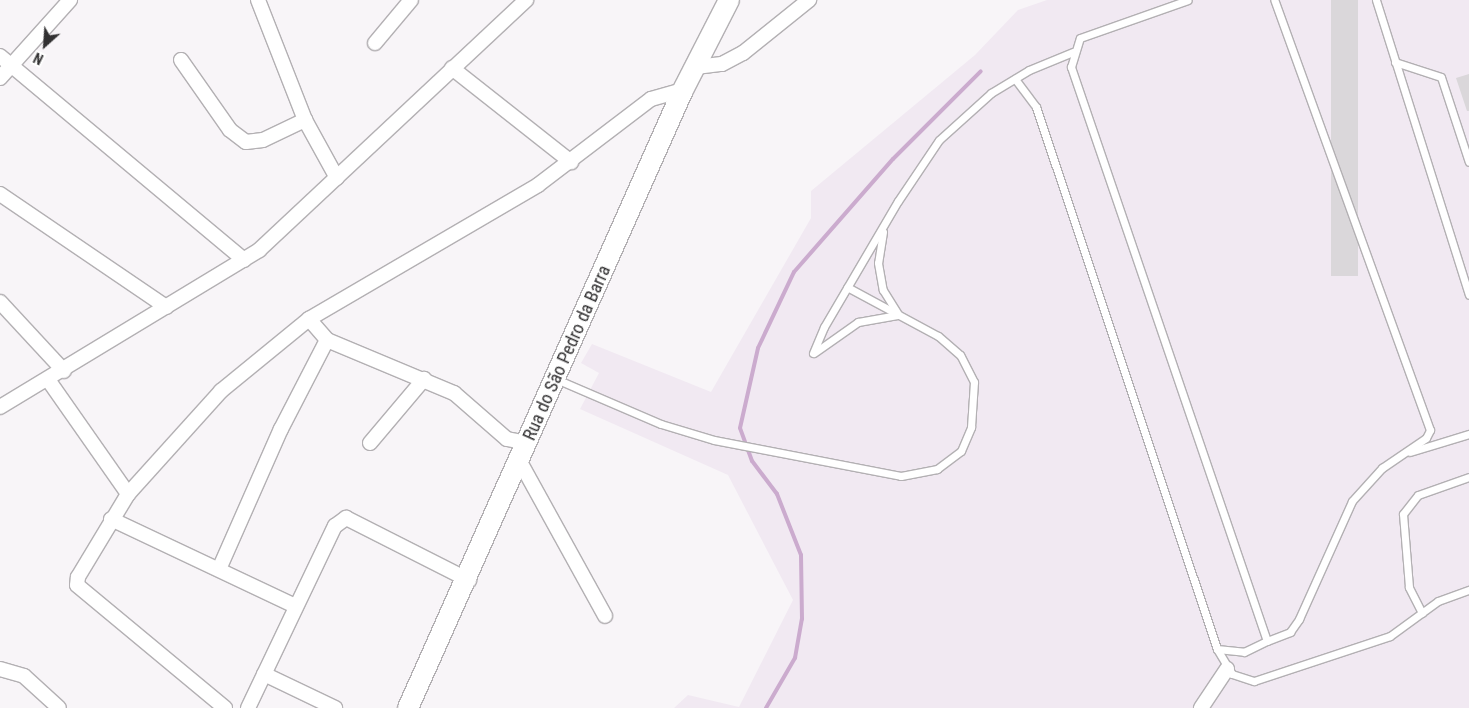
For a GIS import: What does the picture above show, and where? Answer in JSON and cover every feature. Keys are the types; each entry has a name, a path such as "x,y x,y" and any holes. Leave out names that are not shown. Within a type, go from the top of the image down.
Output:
{"street":[{"path":"0,78 70,0"},
{"path":"258,0 305,120 337,178"},
{"path":"375,43 411,0"},
{"path":"0,408 49,381 244,260 284,231 452,68 526,0"},
{"name":"Rua do São Pedro da Barra","path":"408,708 469,580 523,451 684,90 729,0"},
{"path":"696,67 722,64 743,54 809,0"},
{"path":"0,56 244,260"},
{"path":"181,60 230,130 246,142 263,140 305,120"},
{"path":"452,68 571,162"},
{"path":"225,708 77,585 111,519 128,494 221,391 309,319 571,162 651,99 684,90"},
{"path":"0,194 166,307"},
{"path":"0,302 64,371"},
{"path":"309,319 327,340 454,393 507,440 523,451 605,616"},
{"path":"220,567 281,429 327,340"},
{"path":"370,443 424,379"},
{"path":"49,381 128,494"},
{"path":"248,708 295,606 336,526 346,518 469,580"},
{"path":"111,519 220,567 295,606"},
{"path":"0,669 24,676 59,708"},
{"path":"1201,708 1227,669"},
{"path":"264,674 335,708"}],"lane":[{"path":"1188,0 1080,38 1073,52 1071,67 1138,271 1267,642"},
{"path":"1217,649 1225,654 1244,652 1290,632 1299,620 1352,500 1382,468 1426,438 1430,423 1355,232 1274,0"},
{"path":"1376,0 1469,295"},
{"path":"898,314 858,322 813,353 885,222 939,140 991,93 1015,79 1073,52"},
{"path":"1396,62 1441,77 1469,162"},
{"path":"1015,79 1036,107 1217,649 1227,669 1240,680 1254,681 1390,636 1438,601 1469,590"},
{"path":"885,222 878,263 883,290 898,314"},
{"path":"555,379 714,440 902,476 937,469 961,451 976,406 974,382 960,355 938,336 848,287"},
{"path":"1402,454 1469,434"},
{"path":"1422,612 1409,587 1403,514 1418,494 1469,477"}],"shaded area":[{"path":"1047,0 1469,0 1469,708 674,708 688,695 739,707 793,600 728,475 580,409 599,373 581,363 592,344 711,392 811,218 811,191 975,55 1018,10"}],"building":[{"path":"1331,0 1358,0 1358,276 1331,276"},
{"path":"1469,74 1469,111 1467,111 1456,78"}],"waterway":[{"path":"766,708 795,658 802,619 801,555 777,494 752,461 740,428 758,348 794,272 893,159 981,71"}]}
